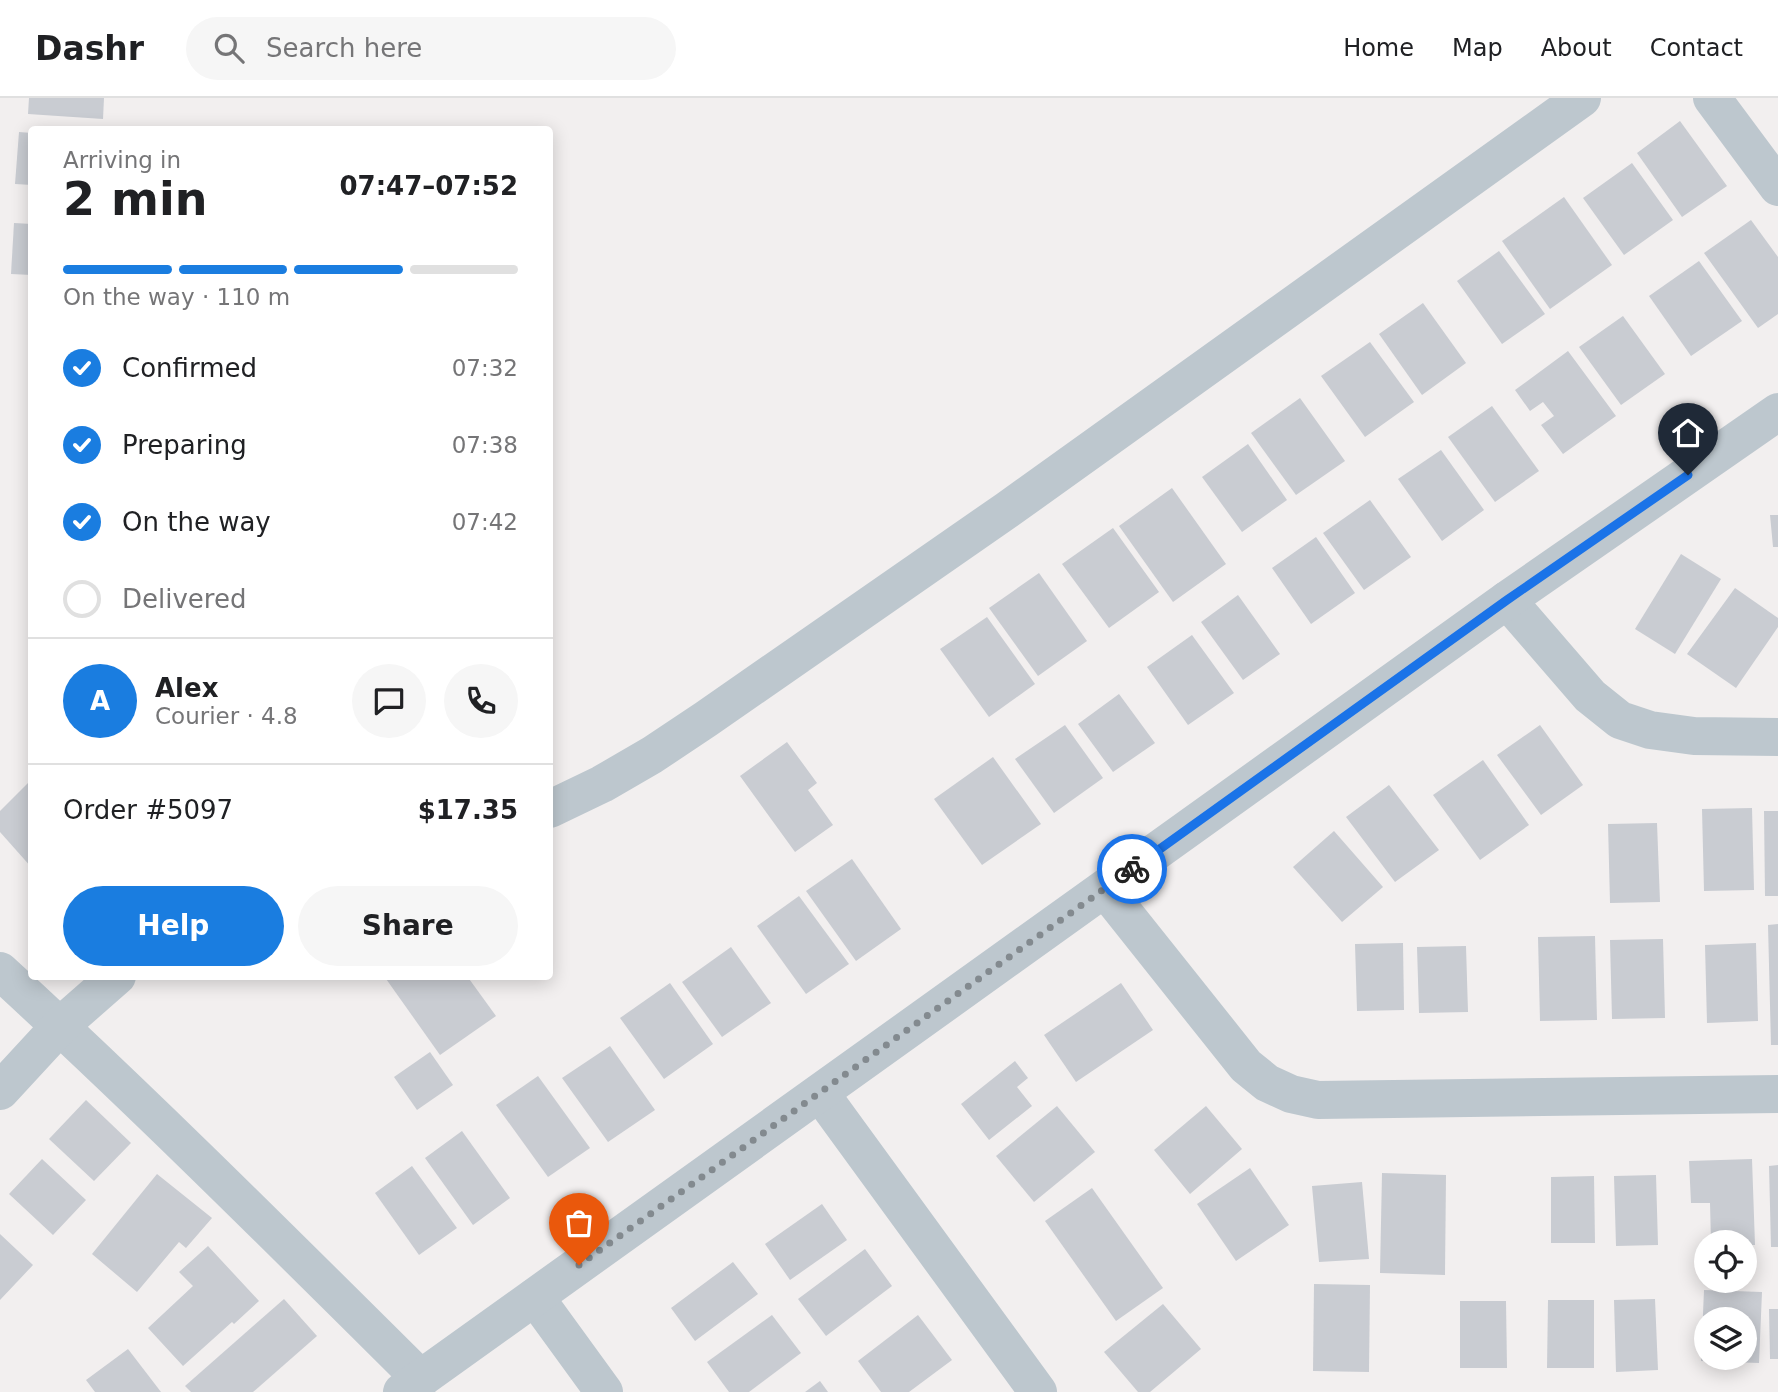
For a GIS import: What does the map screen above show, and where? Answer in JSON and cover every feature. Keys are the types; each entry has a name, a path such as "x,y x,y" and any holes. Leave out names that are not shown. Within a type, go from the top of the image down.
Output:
{"street":[{"path":"553,808 602,784 706,719 1007,510 1582,98"},
{"path":"1712,98 1778,187"},
{"path":"0,971 260,1218 411,1385 1507,600 1778,412"},
{"path":"1507,600 1590,696 1620,720 1650,730 1694,736 1778,737"},
{"path":"1105,889 1246,1066 1266,1083 1291,1094 1318,1100 1778,1094"},
{"path":"0,1091 60,1026 112,980"},
{"path":"820,1093 1038,1392"},
{"path":"535,1297 604,1392"}],"building":[{"path":"29,98 104,98 103,119 28,114"},
{"path":"1680,121 1727,186 1682,217 1637,153"},
{"path":"19,132 28,133 28,185 15,184"},
{"path":"1632,163 1673,220 1624,255 1583,198"},
{"path":"1564,197 1612,265 1550,309 1502,241"},
{"path":"1751,220 1778,257 1778,314 1758,328 1704,253"},
{"path":"14,223 28,224 28,275 11,274"},
{"path":"1499,251 1545,314 1502,344 1457,281"},
{"path":"1699,261 1742,321 1691,356 1649,296"},
{"path":"1423,303 1466,363 1422,395 1379,334"},
{"path":"1623,316 1665,374 1621,405 1579,347"},
{"path":"1370,342 1414,402 1365,437 1321,376"},
{"path":"1568,351 1616,416 1563,454 1541,425 1554,416 1543,402 1530,411 1515,390"},
{"path":"1300,398 1345,461 1296,495 1251,433"},
{"path":"1492,406 1539,471 1495,502 1448,437"},
{"path":"1248,444 1287,500 1242,532 1202,477"},
{"path":"1441,450 1484,510 1442,541 1398,479"},
{"path":"1172,488 1226,564 1173,602 1119,526"},
{"path":"1370,500 1411,557 1364,590 1323,533"},
{"path":"1770,515 1778,515 1778,547 1773,547"},
{"path":"1113,528 1159,592 1109,628 1062,564"},
{"path":"1316,537 1355,593 1311,624 1272,568"},
{"path":"1681,554 1721,579 1675,654 1635,629"},
{"path":"1039,573 1087,641 1038,676 989,608"},
{"path":"1735,588 1778,618 1778,627 1736,688 1687,654"},
{"path":"1238,595 1280,654 1243,680 1201,622"},
{"path":"987,617 1035,684 989,717 940,649"},
{"path":"1192,635 1234,693 1188,725 1147,667"},
{"path":"1119,694 1155,743 1113,772 1078,724"},
{"path":"1065,725 1103,778 1054,813 1015,759"},
{"path":"1540,725 1583,785 1541,815 1497,755"},
{"path":"787,742 817,783 808,790 833,825 795,852 740,776"},
{"path":"993,757 1041,824 982,865 934,799"},
{"path":"1483,760 1529,825 1480,860 1433,795"},
{"path":"28,783 28,864 0,832 0,811"},
{"path":"1389,785 1439,850 1395,882 1346,817"},
{"path":"1752,808 1754,890 1704,891 1702,809"},
{"path":"1764,811 1778,811 1778,896 1765,896"},
{"path":"1657,823 1660,902 1610,903 1608,824"},
{"path":"1334,831 1383,887 1342,922 1293,867"},
{"path":"852,859 901,929 856,961 806,891"},
{"path":"799,896 849,964 806,994 757,926"},
{"path":"1778,924 1778,1045 1771,1045 1768,925"},
{"path":"1595,936 1597,1020 1540,1021 1538,937"},
{"path":"1663,939 1665,1018 1612,1019 1610,940"},
{"path":"1403,943 1404,1010 1357,1011 1355,944"},
{"path":"1756,943 1758,1021 1707,1023 1705,945"},
{"path":"1466,946 1468,1012 1419,1013 1417,947"},
{"path":"731,947 771,1003 722,1037 682,982"},
{"path":"387,980 470,980 496,1016 440,1055"},
{"path":"670,983 713,1044 664,1079 620,1018"},
{"path":"1121,983 1153,1030 1076,1082 1044,1035"},
{"path":"610,1046 655,1110 608,1142 562,1078"},
{"path":"430,1052 453,1085 417,1110 394,1077"},
{"path":"1015,1061 1028,1078 1017,1087 1032,1106 989,1140 961,1104"},
{"path":"538,1076 590,1148 548,1177 496,1105"},
{"path":"86,1100 131,1143 94,1181 49,1139"},
{"path":"1057,1106 1095,1152 1034,1202 996,1156"},
{"path":"1206,1106 1242,1149 1190,1194 1154,1150"},
{"path":"462,1131 510,1198 473,1225 425,1158"},
{"path":"42,1159 86,1200 53,1235 9,1194"},
{"path":"1752,1159 1754,1230 1711,1230 1710,1203 1691,1203 1689,1161"},
{"path":"1778,1165 1778,1247 1771,1247 1769,1166"},
{"path":"412,1166 457,1228 419,1255 375,1193"},
{"path":"1250,1168 1289,1225 1236,1261 1197,1204"},
{"path":"1382,1173 1446,1175 1445,1275 1380,1273"},
{"path":"157,1174 212,1218 186,1248 179,1242 137,1292 92,1254"},
{"path":"1656,1175 1658,1245 1616,1246 1614,1176"},
{"path":"1594,1176 1595,1243 1551,1243 1551,1177"},
{"path":"1362,1182 1369,1259 1319,1262 1312,1186"},
{"path":"1092,1188 1163,1288 1116,1321 1045,1221"},
{"path":"822,1204 847,1240 790,1280 765,1244"},
{"path":"0,1234 33,1265 0,1300"},
{"path":"208,1246 259,1301 183,1366 148,1328 193,1286 179,1272"},
{"path":"865,1249 892,1286 826,1336 798,1299"},
{"path":"733,1262 758,1294 695,1341 671,1308"},
{"path":"1314,1284 1370,1285 1369,1372 1313,1371"},
{"path":"1762,1292 1759,1363 1757,1307 1703,1307 1704,1293"},
{"path":"284,1299 317,1336 253,1392 191,1392 185,1386"},
{"path":"1655,1299 1658,1370 1616,1372 1614,1300"},
{"path":"1548,1300 1594,1300 1594,1368 1547,1368"},
{"path":"1460,1301 1506,1301 1507,1368 1460,1368"},
{"path":"1163,1304 1201,1349 1150,1392 1138,1392 1104,1352"},
{"path":"1769,1309 1778,1309 1778,1359 1770,1359"},
{"path":"772,1315 801,1353 749,1392 729,1392 707,1362"},
{"path":"918,1315 952,1360 909,1392 881,1392 858,1361"},
{"path":"128,1349 161,1392 95,1392 86,1380"},
{"path":"820,1381 828,1392 805,1392"}],"way so far":[{"path":"579,1265 1132,869"}],"route":[{"path":"1132,869 1507,600 1688,475"}]}
